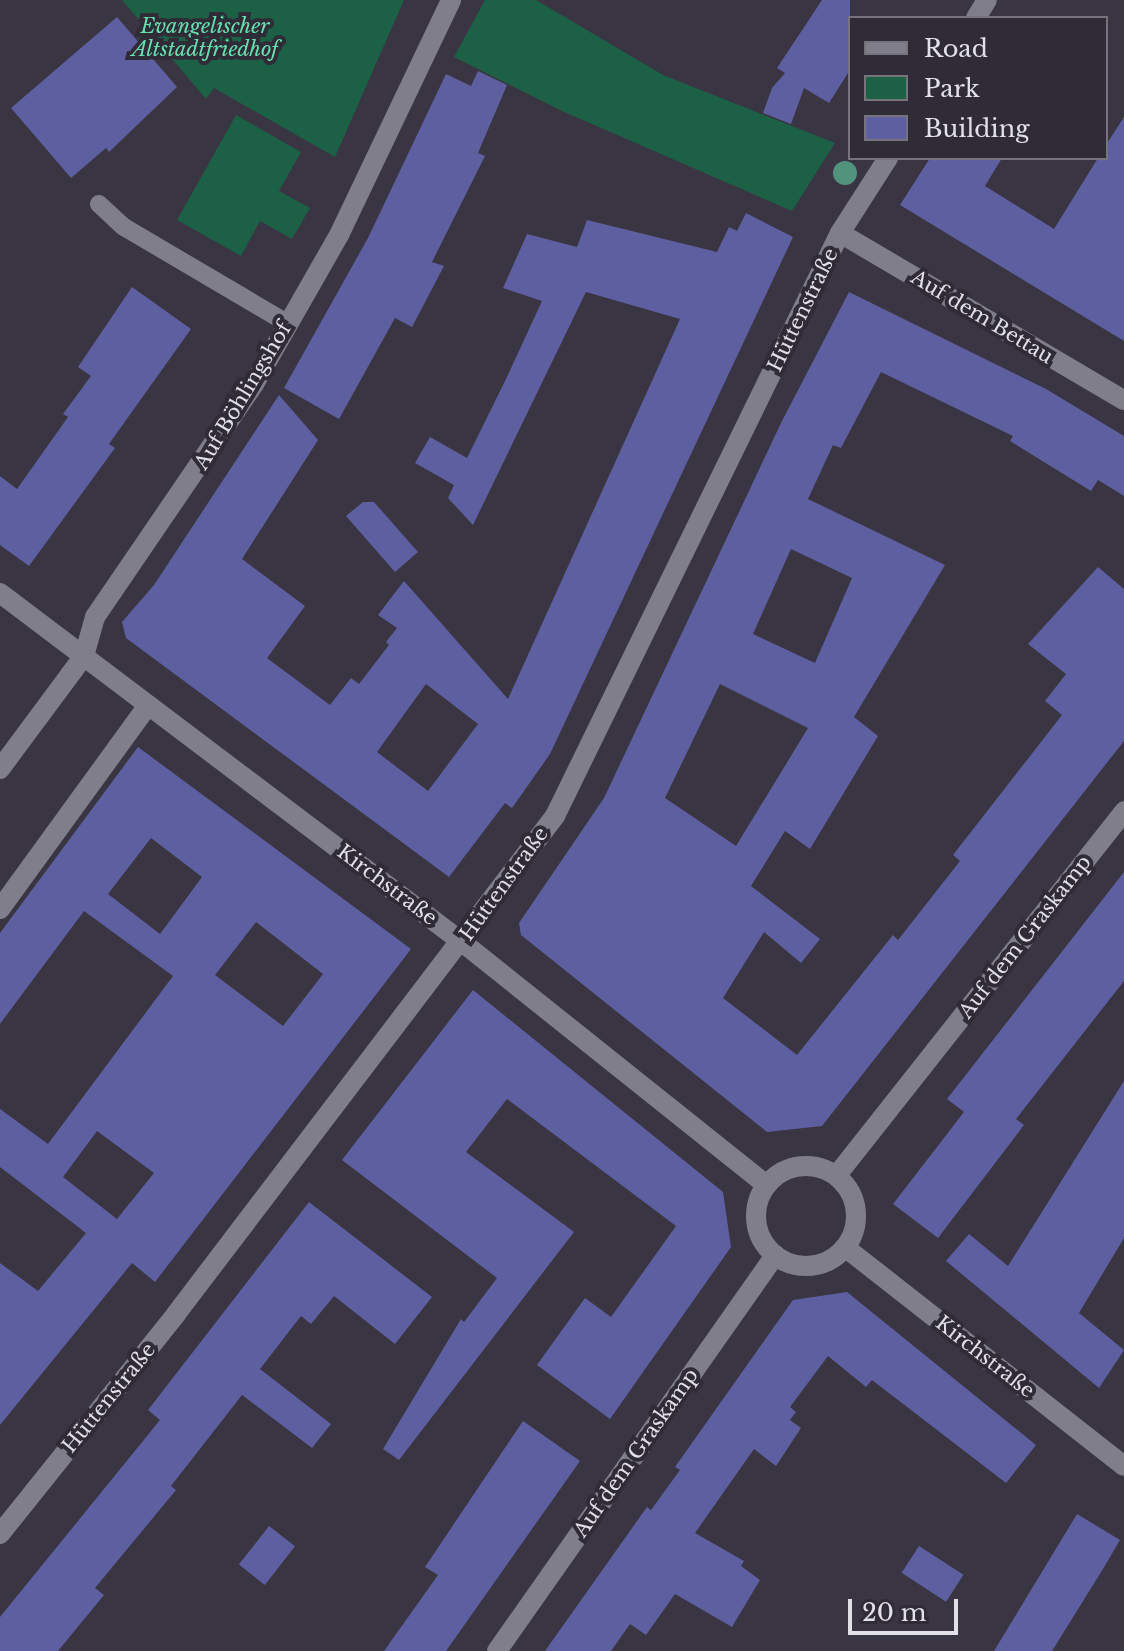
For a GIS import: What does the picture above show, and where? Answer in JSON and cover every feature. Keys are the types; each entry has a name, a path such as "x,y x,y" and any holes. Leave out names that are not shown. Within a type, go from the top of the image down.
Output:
{"street":[{"name":"Auf Böhlingshof","path":"0,769 84,656 95,617 209,455 340,233 451,0"},
{"name":"Hüttenstraße","path":"0,1534 462,942 555,816 840,233 887,160"},
{"name":"Auf dem Bettau","path":"840,233 1124,400"},
{"name":"Kirchstraße","path":"0,593 462,942 766,1185"},
{"path":"0,909 148,705"},
{"name":"Auf dem Graskamp","path":"837,1175 1124,811"},
{"path":"807,1165 837,1175 856,1210 854,1234 846,1248 819,1265 787,1263 775,1255 757,1229 758,1198 766,1185 792,1167 807,1165"},
{"name":"Kirchstraße","path":"846,1248 1124,1466"},
{"name":"Auf dem Graskamp","path":"497,1651 775,1255"}],"lane":[{"path":"99,204 124,227 287,323"}],"green space":[{"name":"Evangelischer Altstadtfriedhof","path":"122,0 404,0 335,157 214,88 206,99"},
{"path":"485,0 536,0 663,75 835,143 792,211 562,111 454,57"},
{"path":"236,115 301,152 279,191 310,208 292,239 260,221 241,256 177,220"}],"building":[{"path":"822,0 850,0 848,73 829,103 804,88 791,124 763,113 772,88 785,73 777,68"},
{"path":"117,17 177,87 109,152 106,148 71,178 11,108"},
{"path":"478,71 507,85 478,153 485,156 432,262 444,266 412,327 395,318 339,419 284,388 368,238 446,74 471,86"},
{"path":"1124,117 1124,341 900,205 929,160 1001,160 985,186 1054,229 1097,160 1108,160 1108,142"},
{"path":"746,213 793,237 550,754 512,808 505,803 449,877 126,638 122,622 154,585 279,395 318,440 242,559 305,606 267,658 330,705 351,678 359,684 389,645 386,642 397,628 378,615 404,581 508,699 680,319 586,292 473,525 448,498 454,485 415,463 430,437 467,458 506,379 542,301 503,288 527,234 577,247 587,220 717,252 729,227 737,231","holes":["426,684 478,724 428,791 377,752"]},
{"path":"132,287 191,329 109,444 115,448 29,566 0,545 0,476 17,489 68,417 63,414 91,376 78,367"},
{"path":"849,292 1046,389 1124,436 1124,496 1098,480 1091,491 1010,441 1013,436 881,372 841,448 833,445 808,499 945,565 854,717 878,736 810,849 785,831 751,886 820,939 801,963 764,932 723,998 797,1055 893,935 898,940 960,861 953,855 1062,715 1045,701 1066,674 1028,644 1098,567 1124,589 1124,741 822,1126 767,1132 521,935 519,923 604,798 782,421","holes":["791,549 852,578 815,663 753,634","720,684 808,728 736,846 665,798"]},
{"path":"363,502 374,502 418,552 395,572 346,516"},
{"path":"138,747 411,949 155,1282 132,1263 0,1425 0,1263 38,1291 86,1233 0,1167 0,1109 48,1144 173,976 84,911 0,1024 0,933","holes":["151,838 202,877 160,934 108,894","256,922 323,974 283,1026 215,975","97,1131 154,1173 117,1219 63,1177"]},
{"path":"1124,872 1124,981 1016,1119 1024,1125 938,1238 893,1204 964,1112 947,1099"},
{"path":"473,990 723,1192 731,1247 610,1419 537,1365 585,1298 611,1317 676,1226 507,1099 466,1152 574,1232 399,1460 383,1449 461,1319 464,1322 497,1278 342,1160"},
{"path":"1124,1081 1124,1238 1079,1313 1124,1350 1099,1388 946,1261 969,1234 1008,1266"},
{"path":"309,1202 432,1297 395,1344 334,1296 311,1324 301,1316 260,1369 331,1424 312,1448 242,1395 171,1486 176,1490 95,1588 104,1595 58,1651 0,1651 0,1617 160,1420 148,1410"},
{"path":"847,1292 1036,1445 1006,1483 872,1380 866,1387 828,1356 790,1407 796,1412 790,1420 801,1428 776,1466 754,1449 695,1533 744,1561 741,1566 760,1580 732,1627 675,1594 646,1635 630,1624 611,1651 545,1651 647,1507 651,1510 680,1470 675,1467 793,1300"},
{"path":"523,1421 580,1461 446,1651 384,1651 438,1575 425,1567"},
{"path":"1077,1514 1120,1540 1103,1569 1052,1651 994,1651"},
{"path":"269,1526 295,1546 265,1585 239,1565"},
{"path":"919,1546 963,1575 946,1602 902,1573"}]}
